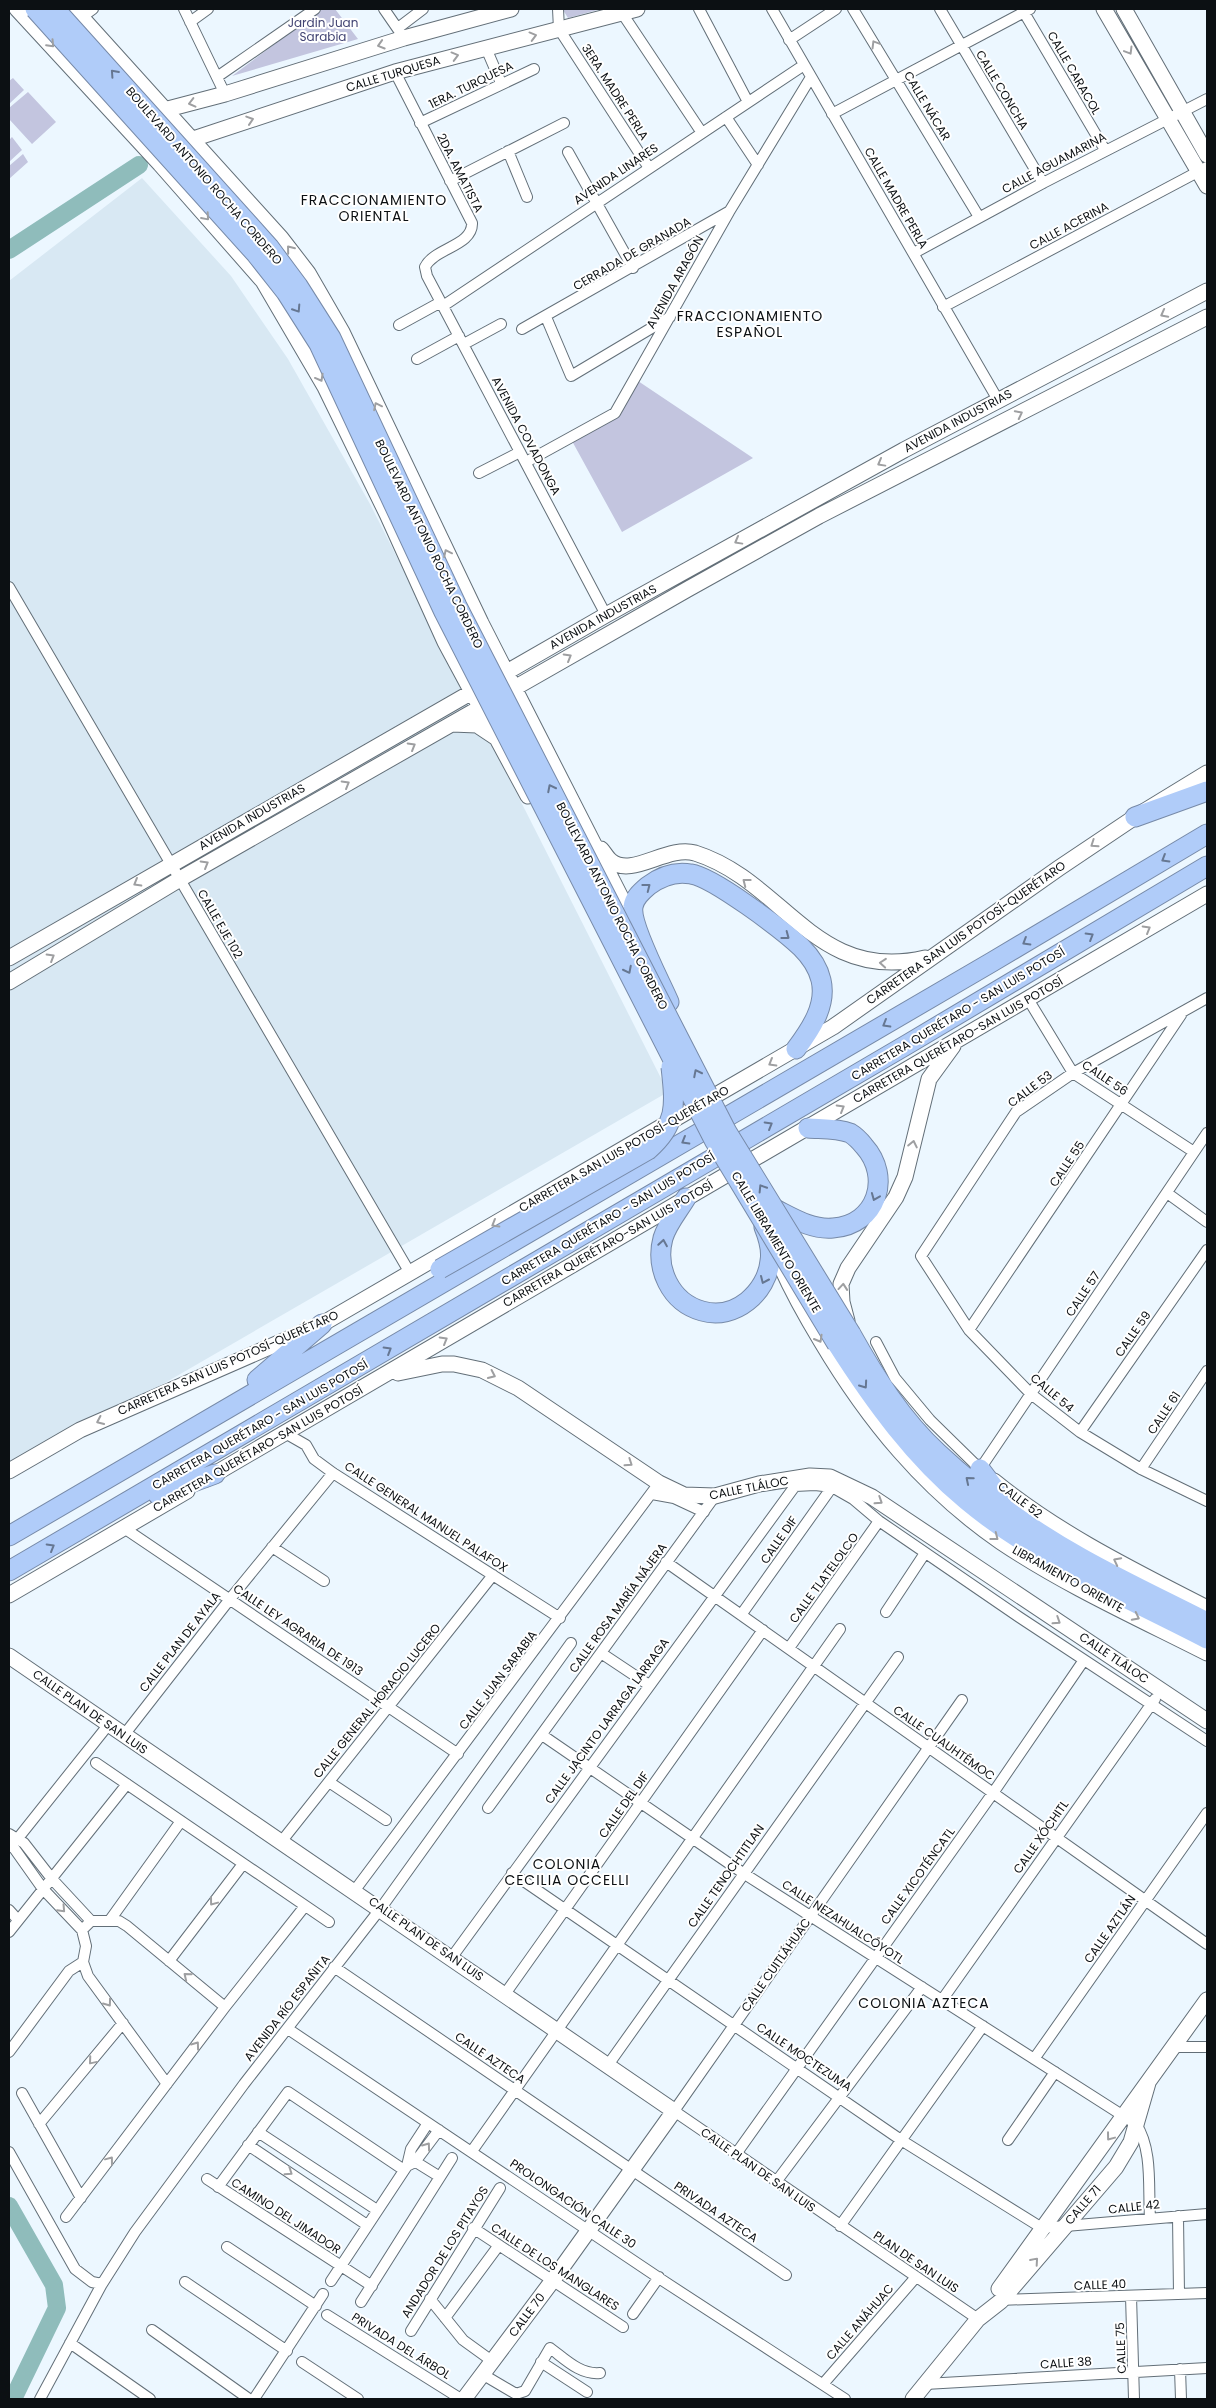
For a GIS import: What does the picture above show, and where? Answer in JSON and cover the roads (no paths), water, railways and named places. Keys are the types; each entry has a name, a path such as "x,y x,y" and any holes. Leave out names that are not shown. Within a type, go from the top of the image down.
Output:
{"highway":[{"name":"BOULEVARD ANTONIO ROCHA CORDERO","path":"35,9 256,254 272,273 319,344 444,612 670,1053 720,1136"},
{"name":"BOULEVARD ANTONIO ROCHA CORDERO","path":"55,9 269,247 321,321 331,338 458,606 674,1028 720,1136"},
{"path":"1135,816 1207,791"},
{"path":"9,1536 221,1410 1207,834"},
{"name":"CARRETERA QUERÉTARO - SAN LUIS POTOSÍ","path":"9,1571 1207,866"},
{"path":"674,1028 673,1011 635,924 633,907 639,894 656,880 673,873 691,874 708,879 800,947 814,964 821,980 821,1003 811,1029 796,1049"},
{"path":"273,1366 440,1268 648,1150 659,1140 671,1123 674,1091 670,1053"},
{"path":"686,1198 663,1236 660,1259 664,1278 677,1295 702,1311 714,1313 733,1310 750,1299 762,1286 771,1260 768,1212 815,1227 833,1228 847,1225 861,1217 873,1204 879,1188 879,1171 873,1156 850,1134 835,1130 808,1128"},
{"name":"CALLE LIBRAMIENTO ORIENTE","path":"720,1136 844,1339"},
{"path":"221,1410 322,1324"},
{"name":"LIBRAMIENTO ORIENTE","path":"844,1339 870,1368 899,1410 937,1452 1012,1524 1207,1639"},
{"path":"980,1469 1012,1524 1078,1564"},
{"path":"112,1512 215,1474"},
{"path":"9,1528 34,1521"},
{"name":"LIBRAMIENTO ORIENTE","path":"1078,1564 1207,1622"}],"main road":[{"name":"BOULEVARD ANTONIO ROCHA CORDERO","path":"17,9 160,164 263,281 306,352 387,514 445,642 594,925 610,936"},
{"path":"133,136 164,110 225,94 401,33 511,9"},
{"path":"1104,9 1169,119 1203,170 1207,186"},
{"path":"1124,9 1207,155"},
{"name":"BOULEVARD ANTONIO ROCHA CORDERO","path":"83,11 133,74 190,140 295,255 332,312 481,623 635,924"},
{"name":"CALLE TURQUESA","path":"160,164 190,140 394,72 629,11"},
{"path":"103,102 115,108 121,108 132,103 136,98 138,86 133,74"},
{"path":"189,197 185,182 191,170 203,165 218,170"},
{"name":"AVENIDA INDUSTRIAS","path":"9,958 529,658 810,501 956,422 1207,291"},
{"name":"AVENIDA INDUSTRIAS","path":"9,982 180,879 819,516 1207,317"},
{"path":"1109,368 1105,353 1111,342"},
{"path":"985,432 995,422 999,409 998,400"},
{"path":"946,452 953,439 956,422"},
{"path":"904,450 911,470"},
{"path":"810,501 819,516"},
{"path":"445,642 461,653 476,652 484,638 481,623"},
{"path":"494,648 511,656 529,658"},
{"path":"445,707 460,686 459,667"},
{"path":"532,721 526,699 527,691 531,682 545,670"},
{"path":"499,742 498,726 506,716 517,714 532,721"},
{"path":"444,728 460,723 477,725 491,733 499,742"},
{"name":"CARRETERA SAN LUIS POTOSÍ-QUERÉTARO","path":"9,1470 80,1430 322,1324 796,1049 833,1027 1135,816 1207,773"},
{"path":"589,832 611,861 624,866 645,862 670,852 692,852 712,859 729,869 825,942 859,960 899,964 931,957"},
{"name":"CARRETERA QUERÉTARO-SAN LUIS POTOSÍ","path":"9,1594 1207,894"},
{"path":"844,1339 841,1284 848,1268 896,1197 905,1177 930,1079 957,1040"},
{"name":"LIBRAMIENTO ORIENTE","path":"768,1212 790,1288 846,1383 877,1427 916,1470 1000,1541 1078,1564 1207,1653"},
{"name":"CALLE TLÁLOC","path":"377,1379 431,1365 454,1364 482,1370 518,1388 655,1489 684,1496 715,1496 759,1484 810,1476 872,1497 1207,1721"},
{"name":"CALLE 52","path":"980,1469 1025,1506 1078,1564 1207,1608"},
{"name":"CALLE PLAN DE SAN LUIS","path":"9,1656 281,1842 377,1905 674,2111"},
{"name":"CALLE 71","path":"990,2306 1042,2228 1130,2120 1148,2083 1207,2000"},
{"name":"CALLE CUITLÁHUAC","path":"589,2230 674,2111"},
{"name":"CALLE 71","path":"913,2399 990,2306 1063,2228 1125,2155 1130,2120"},
{"name":"CALLE 70","path":"462,2399 589,2230"}],"street":[{"path":"184,9 225,94"},
{"path":"190,22 208,9"},
{"path":"217,77 315,9"},
{"path":"384,9 401,33 423,9"},
{"path":"558,9 559,29"},
{"path":"699,9 748,102"},
{"name":"CALLE MADRE PERLA","path":"772,9 998,400"},
{"path":"789,40 836,9"},
{"name":"CALLE NÁCAR","path":"854,9 979,217"},
{"name":"CALLE CONCHA","path":"940,9 1043,183"},
{"path":"832,114 1025,10"},
{"name":"CALLE CARACOL","path":"1025,10 1105,150"},
{"path":"629,11 702,133"},
{"name":"3ERA. MADRE PERLA","path":"559,29 649,168"},
{"path":"486,48 501,83"},
{"name":"AVENIDA LINARES","path":"399,325 442,304 804,65"},
{"name":"1ERA. TURQUESA","path":"420,123 534,68"},
{"name":"2DA. AMATISTA","path":"394,72 472,223 472,230 468,237 428,260 425,268"},
{"name":"AVENIDA ARAGÓN","path":"526,462 615,412 729,212 811,77"},
{"name":"CALLE AGUAMARINA","path":"914,253 1105,150 1207,99"},
{"path":"726,117 758,166"},
{"path":"450,181 564,122"},
{"path":"508,151 527,197"},
{"path":"568,152 633,268"},
{"name":"CALLE ACERINA","path":"943,307 1203,170"},
{"name":"CERRADA DE GRANADA","path":"522,329 633,268 729,212"},
{"name":"AVENIDA COVADONGA","path":"425,268 442,304 606,615"},
{"path":"546,317 571,376 671,316"},
{"path":"417,359 501,324"},
{"path":"479,473 520,452"},
{"name":"CALLE EJE 102","path":"9,586 410,1273"},
{"name":"CALLE 53","path":"921,1256 1016,1112 1073,1073 1207,998"},
{"name":"CALLE 56","path":"1028,999 1073,1073 1194,1152"},
{"name":"CALLE 55","path":"969,1330 1183,1012"},
{"name":"CALLE 57","path":"980,1469 1207,1133"},
{"path":"1167,1193 1207,1222"},
{"name":"CALLE 59","path":"1080,1432 1207,1250"},
{"name":"CALLE 54","path":"921,1256 969,1330 1031,1394 1080,1432 1141,1469 1207,1501"},
{"name":"CALLE 52","path":"876,1342 895,1378 924,1413 980,1469"},
{"name":"CALLE 61","path":"1141,1469 1207,1371"},
{"name":"CALLE GENERAL MANUEL PALAFOX","path":"285,1433 306,1446 314,1459 333,1473 560,1618"},
{"name":"CALLE PLAN DE AYALA","path":"124,1735 230,1599 333,1473"},
{"name":"CALLE TLÁLOC","path":"783,1501 795,1486 831,1482 879,1521 1019,1617 1207,1741"},
{"name":"CALLE DIF","path":"741,1615 831,1482"},
{"path":"655,1489 704,1512"},
{"name":"CALLE JUAN SARABIA","path":"357,1892 655,1489"},
{"name":"CALLE ROSA MARÍA NÁJERA","path":"488,1808 715,1496"},
{"name":"CALLE JACINTO LARRAGA LARRAGA","path":"452,1957 783,1501"},
{"name":"CALLE TLATELOLCO","path":"789,1648 879,1521"},
{"name":"CALLE LEY AGRARIA DE 1913","path":"124,1528 458,1754"},
{"path":"272,1547 324,1581"},
{"path":"886,1612 925,1552"},
{"name":"CALLE CUAUHTÉMOC","path":"666,1562 1207,1944"},
{"path":"963,1578 972,1564"},
{"name":"CALLE GENERAL HORACIO LUCERO","path":"281,1842 493,1575"},
{"path":"1019,1617 1028,1602"},
{"path":"472,2151 840,1629"},
{"name":"CALLE DEL DIF","path":"505,1994 763,1630"},
{"name":"AVENIDA RÍO ESPAÑITA","path":"40,2399 102,2284 135,2232 334,1967 377,1905 571,1643"},
{"path":"601,1653 649,1685"},
{"name":"CALLE TENOCHTITLAN","path":"608,2065 898,1657"},
{"name":"CALLE XICOTÉNCATL","path":"736,2154 993,1793 1084,1660"},
{"name":"CALLE XÓCHITL","path":"942,2000 1162,1690"},
{"name":"CALLE CUITLÁHUAC","path":"674,2111 962,1700"},
{"path":"13,1842 109,1724"},
{"name":"CALLE NEZAHUALCÓYOTL","path":"542,1735 743,1873 1130,2120"},
{"path":"96,1763 329,1922"},
{"path":"328,1782 386,1820"},
{"path":"9,1932 127,1784"},
{"name":"CALLE AZTLÁN","path":"1034,2059 1207,1813"},
{"path":"110,1920 181,1821"},
{"path":"9,1834 43,1889 82,1930 86,1946 82,1962 88,1976 167,2084"},
{"path":"13,1842 52,1879 91,1921"},
{"path":"169,1961 243,1864"},
{"name":"CALLE MOCTEZUMA","path":"512,1873 901,2140 1042,2228"},
{"path":"66,2217 304,1906"},
{"path":"9,1910 18,1920"},
{"path":"82,1930 91,1921 119,1921 225,2007"},
{"path":"9,2052 69,1971 82,1962"},
{"name":"CALLE AZTECA","path":"334,1967 632,2170"},
{"path":"776,2182 922,1987"},
{"path":"39,2124 123,2024"},
{"path":"840,2226 983,2026"},
{"name":"PROLONGACIÓN CALLE 30","path":"288,2029 658,2277 845,2399"},
{"path":"1174,2047 1207,2048"},
{"path":"1008,2140 1055,2072"},
{"name":"CAMINO DEL JIMADOR","path":"218,2187 288,2092 408,2163"},
{"path":"22,2093 80,2198"},
{"name":"CALLE PLAN DE SAN LUIS","path":"674,2111 840,2226"},
{"path":"1130,2120 1142,2133 1146,2151 1150,2218"},
{"path":"331,2281 408,2163 428,2123"},
{"path":"408,2163 439,2130"},
{"path":"258,2132 377,2210"},
{"path":"248,2145 368,2225"},
{"path":"9,2152 75,2269 92,2282 102,2284"},
{"path":"361,2302 452,2158"},
{"path":"408,2163 440,2177"},
{"name":"PRIVADA AZTECA","path":"632,2170 786,2275"},
{"name":"CAMINO DEL JIMADOR","path":"208,2179 372,2286"},
{"name":"ANDADOR DE LOS PITAYOS","path":"411,2331 473,2228 500,2188"},
{"path":"340,2206 350,2192"},
{"name":"CALLE 42","path":"1063,2228 1150,2218 1207,2214"},
{"path":"1178,2216 1179,2294"},
{"name":"PLAN DE SAN LUIS","path":"840,2226 916,2277 990,2306"},
{"name":"CALLE DE LOS MANGLARES","path":"473,2228 623,2327"},
{"path":"1042,2228 1063,2228"},
{"path":"445,2318 499,2245"},
{"path":"227,2247 316,2306"},
{"path":"633,2314 658,2277"},
{"name":"CALLE ANÁHUAC","path":"823,2384 916,2277"},
{"path":"186,2282 287,2351"},
{"name":"CALLE 40","path":"990,2306 1131,2296 1207,2293"},
{"path":"254,2399 323,2294"},
{"name":"CALLE 75","path":"1131,2296 1134,2399"},
{"path":"430,2299 463,2340 492,2361"},
{"name":"PRIVADA DEL ÁRBOL","path":"327,2315 462,2399"},
{"path":"152,2330 249,2399"},
{"path":"70,2343 150,2399"},
{"path":"482,2374 516,2394 520,2394 525,2391 550,2348 579,2370 592,2374 600,2373"},
{"path":"302,2362 358,2399"},
{"path":"541,2362 587,2392"},
{"name":"CALLE 38","path":"926,2384 1207,2368"},
{"path":"1180,2369 1181,2399"},
{"path":"574,2383 579,2370"},
{"path":"826,2399 833,2390"}],"waterway":[{"path":"9,250 139,165"},
{"path":"9,2206 54,2285 57,2308 13,2399"}],"district":[{"name":"FRACCIONAMIENTO ORIENTAL","path":"374,208"},
{"name":"FRACCIONAMIENTO ESPAÑOL","path":"750,324"},
{"name":"COLONIA CECILIA OCCELLI","path":"567,1872"},
{"name":"COLONIA AZTECA","path":"924,2003"}],"park label":[{"name":"Jardin Juan Sarabia","path":"323,30"}]}
